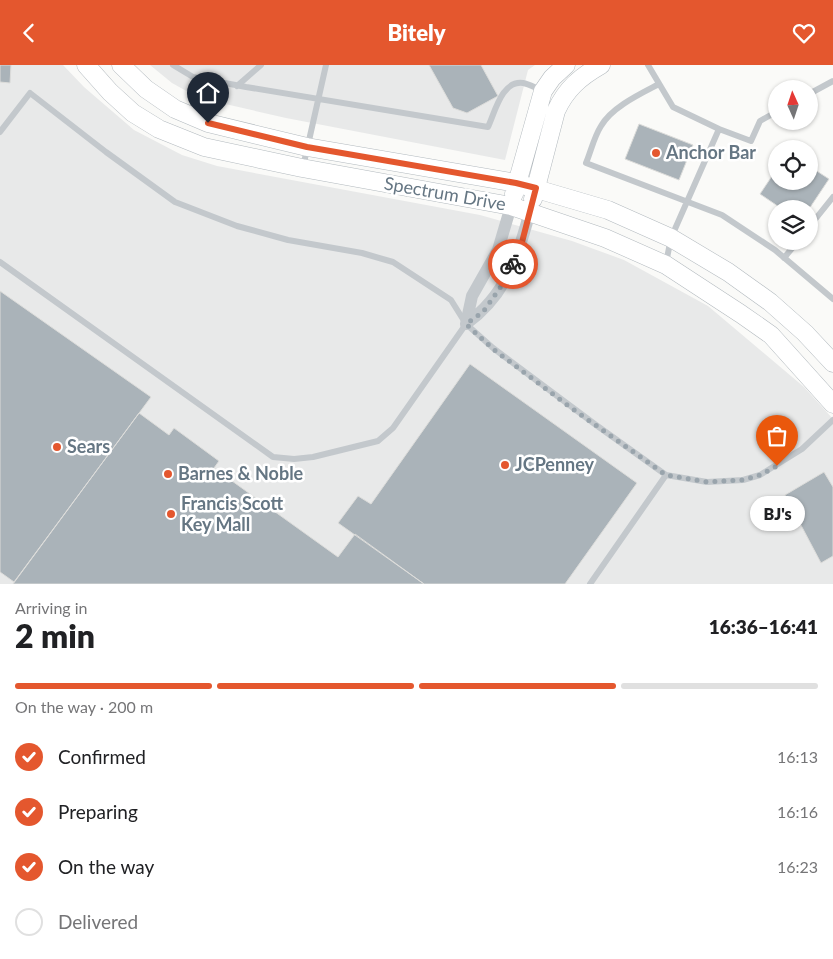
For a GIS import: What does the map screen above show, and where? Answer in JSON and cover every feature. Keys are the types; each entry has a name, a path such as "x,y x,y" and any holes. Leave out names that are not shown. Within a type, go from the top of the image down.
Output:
{"main road":[{"name":"Spectrum Drive","path":"86,65 110,92 133,113 159,129 204,147 302,168 511,206 605,238 666,265 771,335 833,404"},
{"name":"Spectrum Drive","path":"121,65 146,89 175,109 208,123 307,147 516,183 608,210 671,238 728,272 770,302 805,333 833,363"},
{"path":"511,206 543,91 552,78 566,65"},
{"path":"530,211 556,111 562,98 578,79 601,65"}],"street":[{"path":"466,324 472,296 498,250 511,206"},
{"path":"466,324 483,312 507,278 521,246 530,211"}],"lane":[{"path":"173,65 193,77 236,86 488,127 503,93 512,85 522,83 543,91"},
{"path":"236,86 261,65"},
{"path":"302,168 326,65"},
{"path":"648,65 674,107 718,129 751,141 760,121 768,116"},
{"path":"818,89 833,81"},
{"path":"658,84 618,108 601,125 586,163 722,215 784,258 833,299"},
{"path":"0,132 30,93 175,202 237,227 288,240 362,253 393,262 451,300 466,324 493,349 666,475 707,482 743,480 760,475 802,449 833,421"},
{"path":"666,265 671,238 718,129"},
{"path":"818,216 833,197"},
{"path":"784,258 791,250"},
{"path":"0,262 273,457 294,459 313,457 378,441 394,428 466,324"},
{"path":"590,584 666,475"}],"shaded area":[{"path":"0,65 63,65 84,87 134,130 182,155 217,166 480,215 572,241 624,260 708,306 804,387 833,419 833,584 0,584"},
{"path":"150,65 535,65 528,70 505,160 286,118 199,98 172,83"}],"building":[{"path":"0,65 11,65 10,83 0,82"},
{"path":"429,65 481,65 498,96 467,113 453,108"},
{"path":"639,124 693,145 679,180 625,159"},
{"path":"818,172 829,179 815,200 769,200 760,194 768,182 768,190 818,190"},
{"name":"Sears","path":"0,291 151,397 14,582 0,572"},
{"name":"JCPenney","path":"470,364 637,483 565,584 424,584 338,523 358,496 371,504"},
{"name":"Francis Scott Key Mall","path":"139,413 169,435 174,428 219,461 214,468 338,557 355,534 424,584 13,584"},
{"path":"824,472 833,487 833,556 821,563 785,495"}],"way so far":[{"path":"513,264 507,278 483,312 466,324 493,349 666,475 707,482 743,480 760,475 777,466"}],"place":[{"name":"Anchor Bar","path":"656,153"},
{"name":"Sears","path":"57,447"},
{"name":"JCPenney","path":"505,465"},
{"name":"BJ's","path":"777,466"},
{"name":"Barnes & Noble","path":"168,474"},
{"name":"Francis Scott Key Mall","path":"171,514"}],"route":[{"path":"208,123 307,147 536,188 521,246 513,264"}]}
